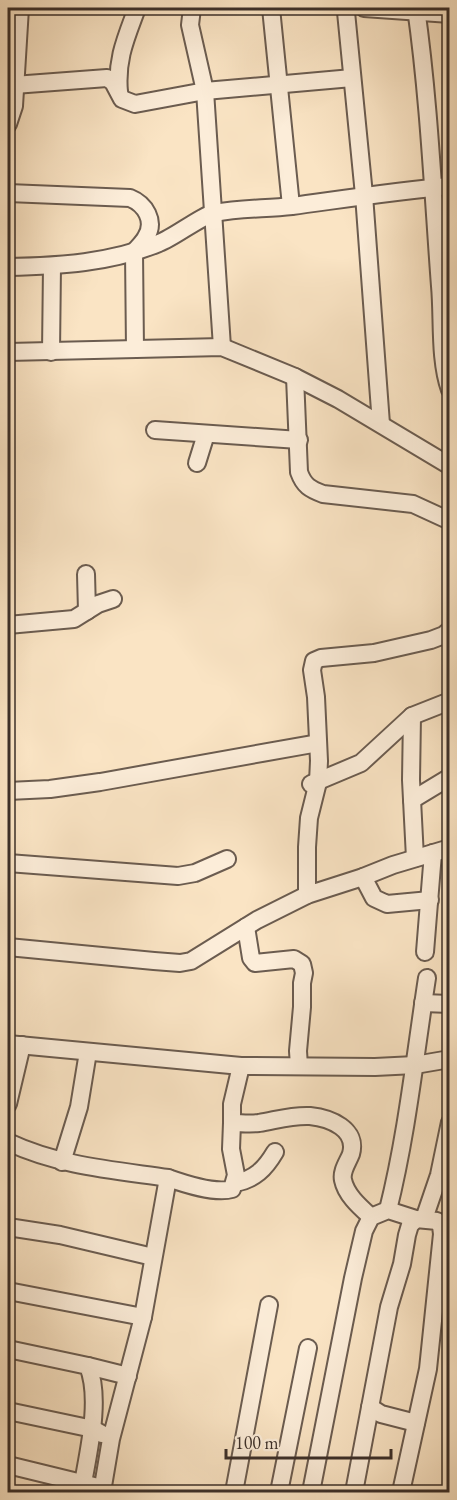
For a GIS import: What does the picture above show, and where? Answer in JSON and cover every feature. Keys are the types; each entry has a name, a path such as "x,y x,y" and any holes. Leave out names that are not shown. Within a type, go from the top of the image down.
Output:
{"street":[{"path":"8,124 14,106 12,66 20,8"},
{"path":"119,92 120,60 126,34 137,8"},
{"path":"192,8 190,25 205,91 222,347"},
{"path":"271,8 291,206"},
{"path":"349,8 346,12 364,195 381,424"},
{"path":"364,8 450,14"},
{"path":"416,10 432,188 444,263 447,349 445,376 450,390"},
{"path":"14,85 107,78 113,82 122,99 135,104 205,91 352,78"},
{"path":"8,267 52,267 134,252 176,236 212,213 291,206 364,195 450,186"},
{"path":"8,193 114,197 139,202 147,211 150,224 148,235 134,252 135,349"},
{"path":"51,352 52,267"},
{"path":"8,352 222,347 295,377 381,424 450,466"},
{"path":"295,377 299,472 303,482 310,489 323,494 413,504 450,521"},
{"path":"155,430 299,440"},
{"path":"197,464 206,434"},
{"path":"86,574 87,611"},
{"path":"8,625 74,619 98,604 113,599"},
{"path":"308,895 306,873 308,825 318,743 316,696 312,670 314,661 321,658 374,653 431,640 450,630"},
{"path":"313,783 361,763 412,716 450,701"},
{"path":"412,716 415,858"},
{"path":"8,791 50,789 100,782 318,743"},
{"path":"412,800 450,777"},
{"path":"414,835 440,851"},
{"path":"8,947 180,963 191,961 257,920 308,895 440,851"},
{"path":"425,952 430,900 440,851"},
{"path":"8,863 178,876 195,873 227,859"},
{"path":"363,877 374,898 387,904 430,900"},
{"path":"246,927 251,958 255,963 294,959 302,964 304,973 298,1051 299,1066"},
{"path":"388,1210 396,1182 427,978"},
{"path":"423,1003 450,1004"},
{"path":"8,1104 15,1045 241,1066 415,1065 450,1059"},
{"path":"62,1161 79,1107 88,1052"},
{"path":"8,1142 34,1154 62,1161 168,1178 189,1185 225,1191 232,1189 236,1174 231,1149 232,1104 241,1066"},
{"path":"231,1123 257,1123 284,1117 308,1116 328,1119 350,1135 353,1144 344,1170 344,1183 357,1204 371,1216"},
{"path":"432,1220 450,1122"},
{"path":"235,1183 246,1180 266,1168 275,1152"},
{"path":"8,1465 83,1483 102,1491 111,1439 143,1317 168,1178"},
{"path":"311,1492 352,1278 364,1231 371,1216 388,1210 432,1220 441,1226 441,1249 428,1369 401,1492"},
{"path":"354,1492 389,1307 402,1264 407,1234 432,1220"},
{"path":"8,1227 60,1235 153,1257"},
{"path":"8,1291 143,1317"},
{"path":"234,1492 269,1305"},
{"path":"279,1492 308,1348"},
{"path":"8,1349 128,1376"},
{"path":"83,1483 93,1429 92,1376 87,1366"},
{"path":"370,1407 381,1414 416,1423"},
{"path":"8,1411 93,1429 111,1439"}]}
